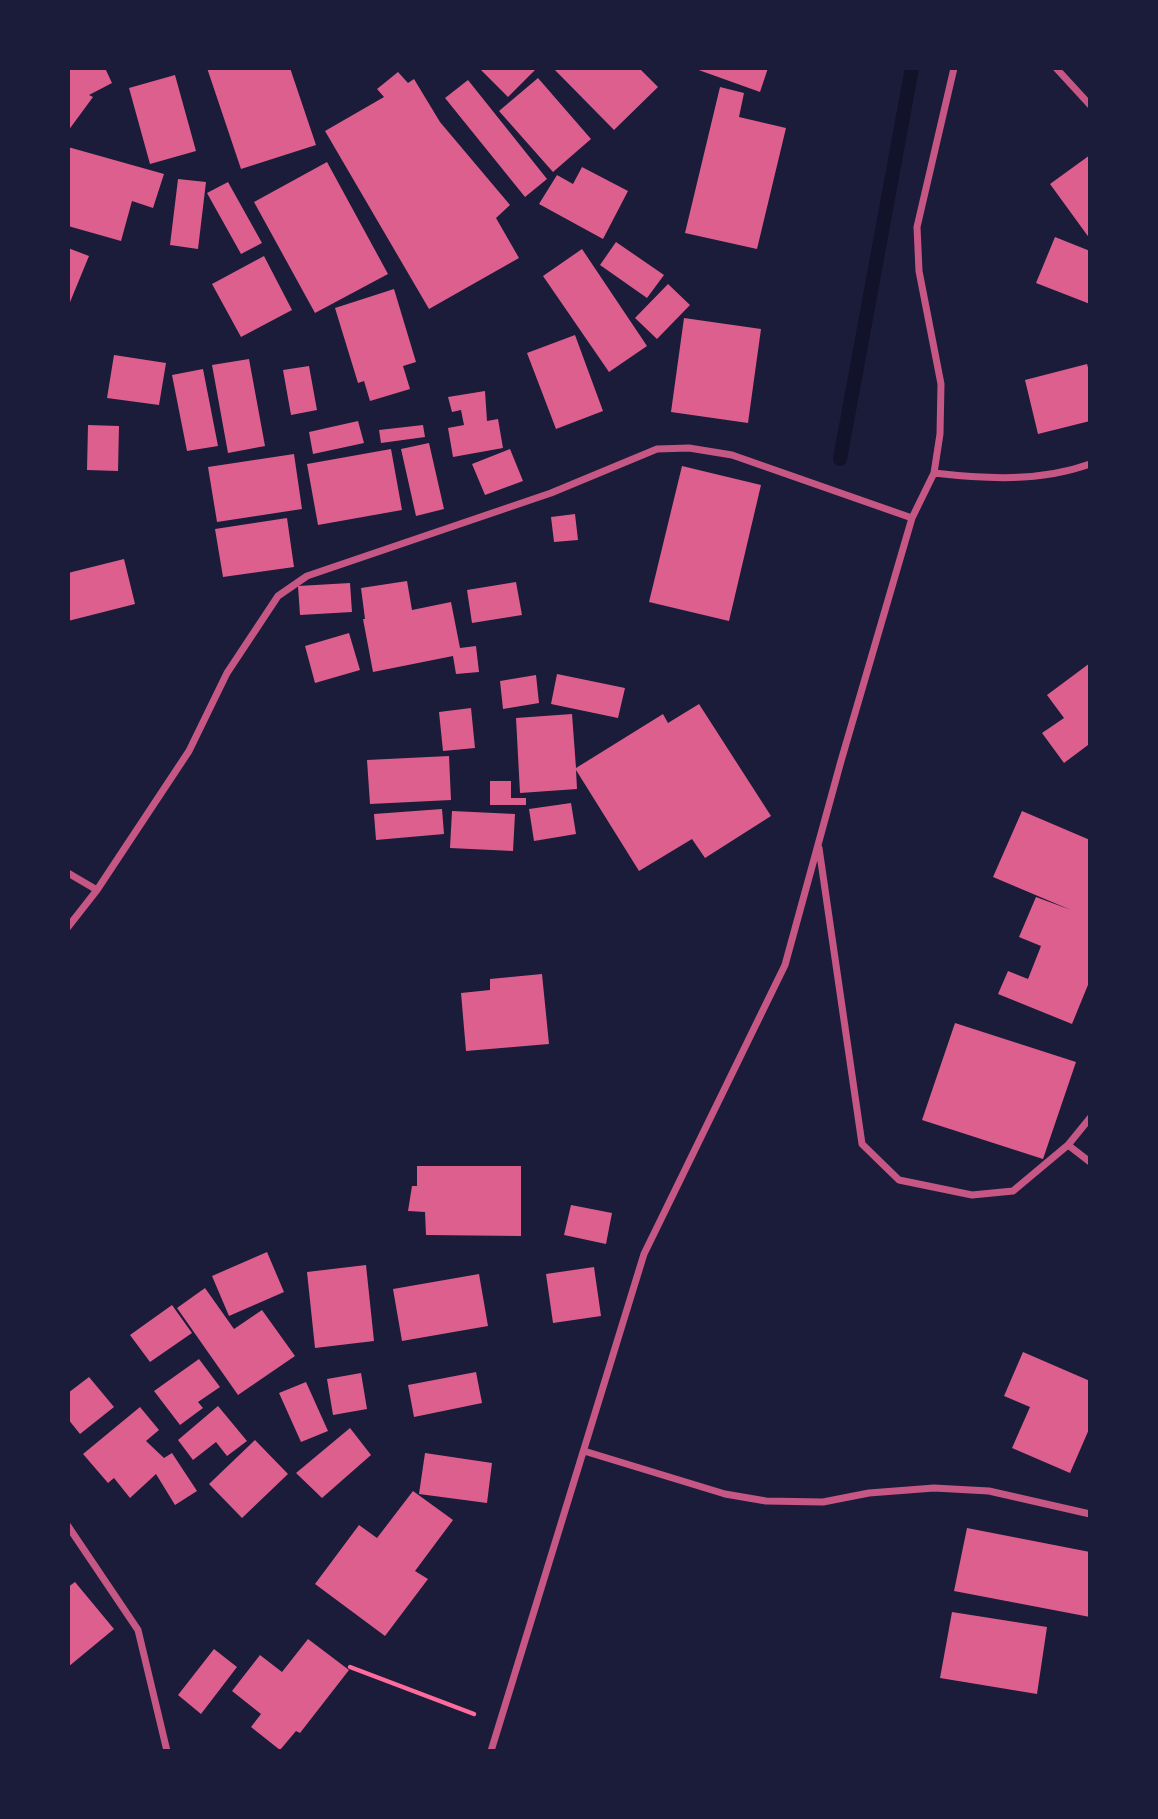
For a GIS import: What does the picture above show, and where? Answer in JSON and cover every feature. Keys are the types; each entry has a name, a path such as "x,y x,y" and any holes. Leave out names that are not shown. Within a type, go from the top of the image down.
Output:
{"street":[{"path":"491,1751 644,1254 785,965 912,518 934,473 940,434 940,384 919,271 918,227 954,68"},
{"path":"1056,68 1090,105"},
{"path":"68,927 97,890 189,751 227,673 278,596 307,576 551,493 657,449 689,448 732,455 912,518"},
{"path":"934,473 986,479 1064,473 1090,464"},
{"path":"818,843 862,1144 899,1180 972,1195 1013,1191 1068,1145 1090,1118"},
{"path":"68,873 97,890"},
{"path":"1068,1145 1090,1162"},
{"path":"584,1451 724,1494 766,1501 822,1502 869,1493 934,1488 989,1491 1090,1514"},
{"path":"68,1526 138,1630 167,1751"}],"path":[{"path":"350,1667 500,1724"}],"building":[{"path":"68,68 105,68 112,83 89,95 93,97 68,131"},
{"path":"207,68 290,68 316,145 241,169"},
{"path":"537,68 508,97 481,70"},
{"path":"553,68 639,68 658,87 614,130"},
{"path":"693,68 768,68 760,92"},
{"path":"398,72 408,83 414,79 440,122 510,205 496,218 519,258 429,309 325,131 384,97 377,89"},
{"path":"175,75 196,151 150,164 129,88"},
{"path":"538,78 591,139 553,172 499,111"},
{"path":"468,80 547,179 525,197 445,98"},
{"path":"720,87 744,93 739,117 786,128 757,249 685,233"},
{"path":"68,147 164,174 153,208 132,201 121,241 68,226"},
{"path":"1090,155 1090,239 1050,184"},
{"path":"327,162 388,274 315,313 254,202"},
{"path":"582,167 628,191 603,239 539,204 557,175 573,184"},
{"path":"178,179 206,182 198,249 170,245"},
{"path":"228,182 262,243 241,254 207,193"},
{"path":"1055,237 1090,251 1090,304 1036,283"},
{"path":"616,242 664,275 647,298 600,265"},
{"path":"68,248 89,256 68,307"},
{"path":"582,249 647,346 609,372 543,276"},
{"path":"264,256 292,310 241,337 212,284"},
{"path":"668,284 690,305 657,339 635,318"},
{"path":"394,289 416,362 403,366 410,389 370,401 364,381 358,383 335,308"},
{"path":"684,318 761,329 748,423 671,412"},
{"path":"575,335 603,411 556,429 527,353"},
{"path":"114,355 166,363 159,405 107,398"},
{"path":"249,359 265,446 228,453 212,365"},
{"path":"1087,364 1090,374 1090,421 1038,434 1025,380"},
{"path":"309,366 317,410 291,415 283,370"},
{"path":"203,369 218,446 187,451 172,375"},
{"path":"485,391 487,421 498,419 503,448 453,457 448,428 464,425 461,410 452,412 448,397"},
{"path":"358,421 364,443 313,454 309,432"},
{"path":"88,425 119,426 118,471 87,470"},
{"path":"423,425 425,437 381,443 379,430"},
{"path":"429,443 444,509 416,516 401,449"},
{"path":"391,449 402,510 318,525 307,464"},
{"path":"510,449 523,481 485,495 472,464"},
{"path":"294,454 302,509 217,522 208,467"},
{"path":"682,466 761,485 729,621 649,602"},
{"path":"575,514 578,540 554,542 551,517"},
{"path":"287,518 294,567 223,577 215,529"},
{"path":"124,559 135,604 68,621 68,573"},
{"path":"407,581 412,610 451,602 460,648 476,646 479,672 456,674 453,656 373,672 363,619 361,588"},
{"path":"516,582 522,615 472,623 467,590"},
{"path":"350,583 352,612 300,615 298,586"},
{"path":"349,633 360,670 315,683 305,646"},
{"path":"1090,663 1090,748 1088,745 1064,763 1042,733 1064,718 1047,695"},
{"path":"557,674 625,688 618,718 551,704"},
{"path":"536,675 539,703 503,709 500,681"},
{"path":"699,704 771,816 705,858 692,839 639,871 576,770 577,789 520,793 516,718 572,714 576,768 663,714 668,723"},
{"path":"471,708 475,748 443,751 439,712"},
{"path":"449,756 451,800 370,804 367,760"},
{"path":"490,781 511,781 511,798 526,798 526,805 490,805"},
{"path":"571,803 576,834 534,841 529,809"},
{"path":"442,809 444,834 376,840 374,814"},
{"path":"452,811 515,814 513,851 450,848"},
{"path":"1022,811 1090,840 1090,980 1072,1024 998,994 1008,971 1028,979 1041,946 1019,937 1036,897 1071,910 993,877"},
{"path":"542,974 549,1044 466,1051 461,993 490,990 490,979"},
{"path":"955,1023 1076,1062 1043,1159 922,1120"},
{"path":"417,1166 521,1166 521,1236 426,1235 425,1212 408,1211 412,1186 417,1186"},
{"path":"571,1205 612,1213 606,1244 564,1235"},
{"path":"267,1252 284,1292 229,1316 212,1276"},
{"path":"366,1265 374,1341 315,1348 307,1272"},
{"path":"594,1267 601,1316 553,1323 546,1274"},
{"path":"479,1274 488,1326 402,1341 393,1289"},
{"path":"205,1288 234,1329 262,1310 295,1356 238,1395 177,1308"},
{"path":"172,1305 192,1333 150,1362 130,1335"},
{"path":"1023,1352 1090,1381 1090,1427 1070,1473 1012,1448 1030,1407 1004,1396"},
{"path":"199,1359 220,1387 198,1402 203,1408 180,1425 154,1391"},
{"path":"476,1372 482,1403 414,1417 408,1385"},
{"path":"361,1373 367,1409 333,1415 327,1379"},
{"path":"89,1377 114,1407 80,1434 68,1419 68,1393"},
{"path":"306,1382 328,1431 301,1442 279,1393"},
{"path":"218,1406 247,1441 227,1456 216,1442 193,1460 178,1440"},
{"path":"140,1407 159,1430 146,1441 164,1458 172,1453 197,1491 175,1505 156,1474 130,1498 114,1478 108,1483 83,1454"},
{"path":"350,1428 371,1455 322,1498 296,1473"},
{"path":"255,1440 288,1474 242,1518 209,1484"},
{"path":"425,1453 492,1463 487,1503 419,1494"},
{"path":"413,1491 453,1520 415,1571 428,1579 385,1636 315,1584 359,1525 377,1538"},
{"path":"967,1528 1090,1552 1090,1617 954,1591"},
{"path":"75,1582 114,1629 68,1667 68,1587"},
{"path":"952,1612 1047,1627 1037,1694 940,1678"},
{"path":"308,1639 349,1670 300,1733 296,1731 280,1750 251,1727 261,1714 232,1691 260,1655 282,1672"},
{"path":"214,1649 237,1667 201,1714 178,1695"}],"waterway":[{"path":"840,459 912,68"}]}
